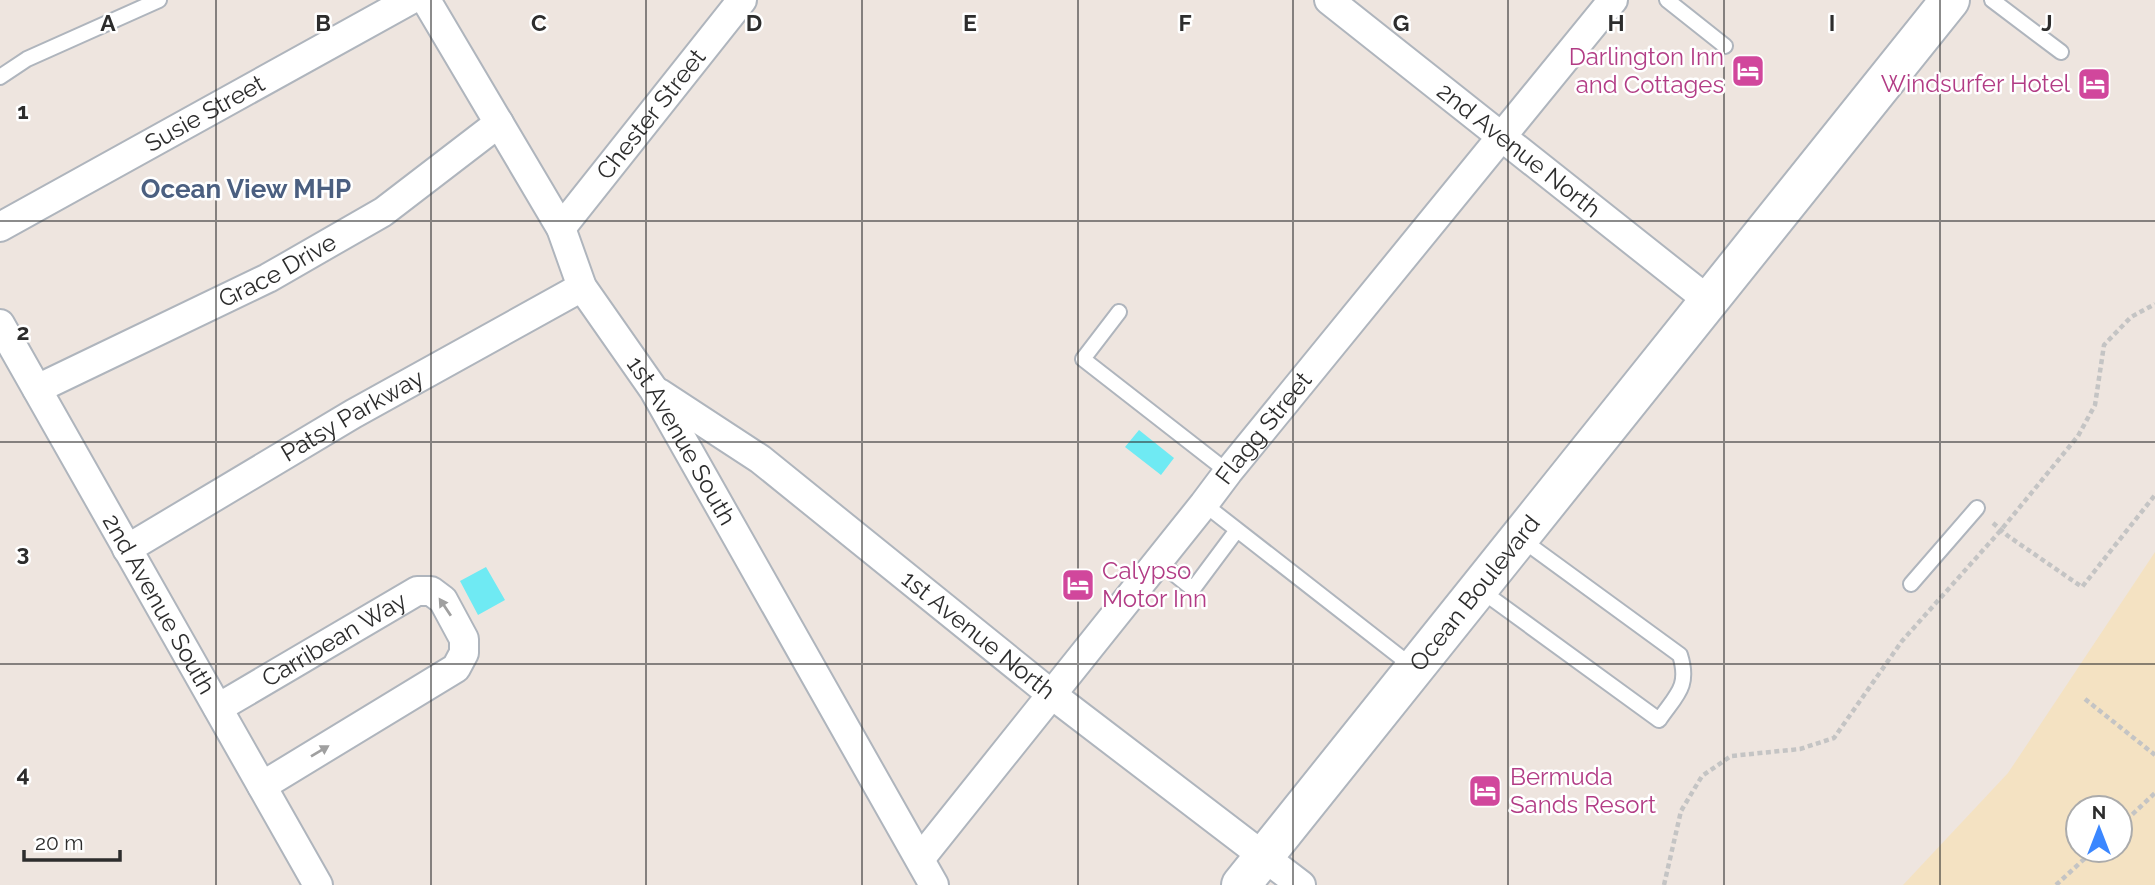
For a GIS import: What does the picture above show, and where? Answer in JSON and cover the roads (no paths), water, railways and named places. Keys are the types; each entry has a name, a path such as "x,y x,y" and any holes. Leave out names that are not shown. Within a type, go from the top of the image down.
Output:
{"main road":[{"name":"Ocean Boulevard","path":"1252,871 1950,0"}],"street":[{"name":"Susie Street","path":"0,227 410,0"},
{"name":"1st Avenue South","path":"426,0 561,228 582,287 654,390 934,885"},
{"name":"Chester Street","path":"561,228 742,0"},
{"name":"2nd Avenue North","path":"1329,0 1709,301"},
{"name":"Flagg Street","path":"919,859 1227,472 1613,0"},
{"name":"Grace Drive","path":"37,389 268,278 383,212 499,123"},
{"name":"Patsy Parkway","path":"127,549 353,414 582,287"},
{"name":"2nd Avenue South","path":"0,324 262,786 308,881"},
{"name":"1st Avenue North","path":"654,390 760,459 1051,694 1252,871 1301,885"},
{"name":"Carribean Way","path":"218,708 417,591 431,591 443,600 464,639 464,653 456,667 262,786"}],"lane":[{"path":"0,77 27,59 159,0"},
{"path":"1667,0 1725,46"},
{"path":"1992,0 2061,52"},
{"path":"1119,312 1083,359 1227,472"},
{"path":"1204,504 1415,668"},
{"path":"1911,584 1977,508"},
{"path":"1158,561 1193,589 1237,530"},
{"path":"1479,589 1659,720 1684,685 1685,670 1680,655 1519,538"}],"water":[{"path":"1139,430 1174,458 1161,475 1125,447"},
{"path":"486,567 505,600 478,615 460,581"}],"place":[{"name":"Darlington Inn and Cottages","path":"1748,71"},
{"name":"Windsurfer Hotel","path":"2094,84"},
{"name":"Calypso Motor Inn","path":"1078,585"},
{"name":"Bermuda Sands Resort","path":"1485,791"}],"district":[{"name":"Ocean View MHP","path":"246,189"}]}
